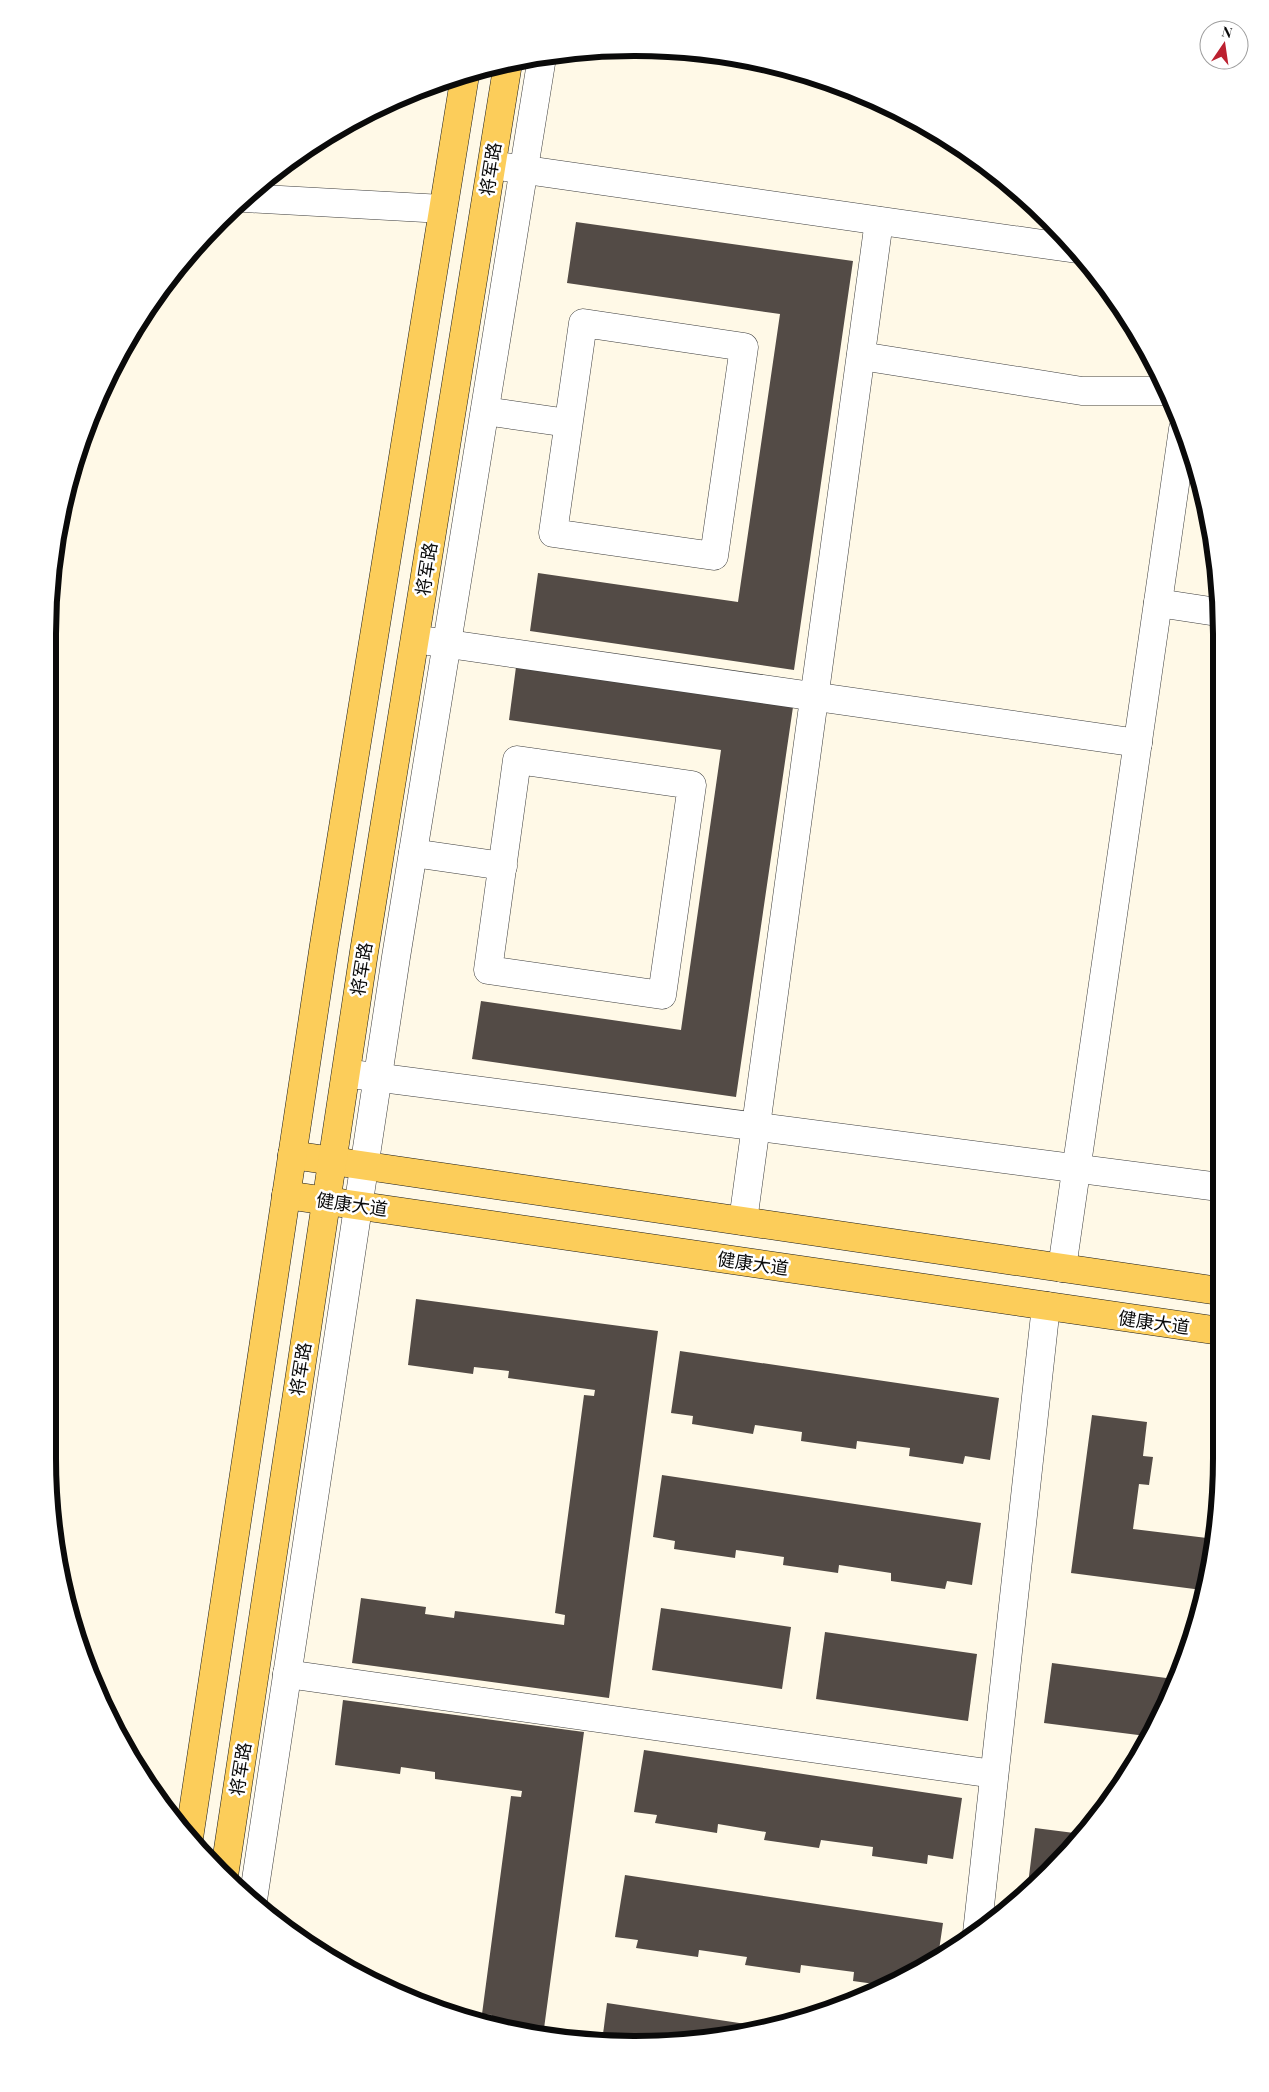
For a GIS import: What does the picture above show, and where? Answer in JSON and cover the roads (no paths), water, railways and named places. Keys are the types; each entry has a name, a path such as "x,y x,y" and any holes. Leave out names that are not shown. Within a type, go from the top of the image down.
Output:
{"main road":[{"name":"将军路","path":"226,1866 332,1161 414,638 507,71"},
{"path":"191,1828 327,926 464,82"},
{"path":"292,1155 1213,1290"},
{"name":"健康大道","path":"286,1194 1213,1331"}],"street":[{"path":"254,1893 413,853 541,64"},
{"path":"491,165 1063,247"},
{"path":"255,199 443,209"},
{"path":"743,1221 879,221"},
{"path":"583,323 744,346 714,556 553,533 568,424 583,323"},
{"path":"861,356 1082,391 1159,391"},
{"path":"485,411 568,424"},
{"path":"1062,1268 1181,445"},
{"path":"1158,603 1212,611"},
{"path":"414,638 1138,743"},
{"path":"517,760 692,785 662,995 488,970 503,866 517,760"},
{"path":"413,853 503,866"},
{"path":"346,1073 1213,1186"},
{"path":"978,1922 1046,1306"},
{"path":"287,1674 994,1774"}]}
